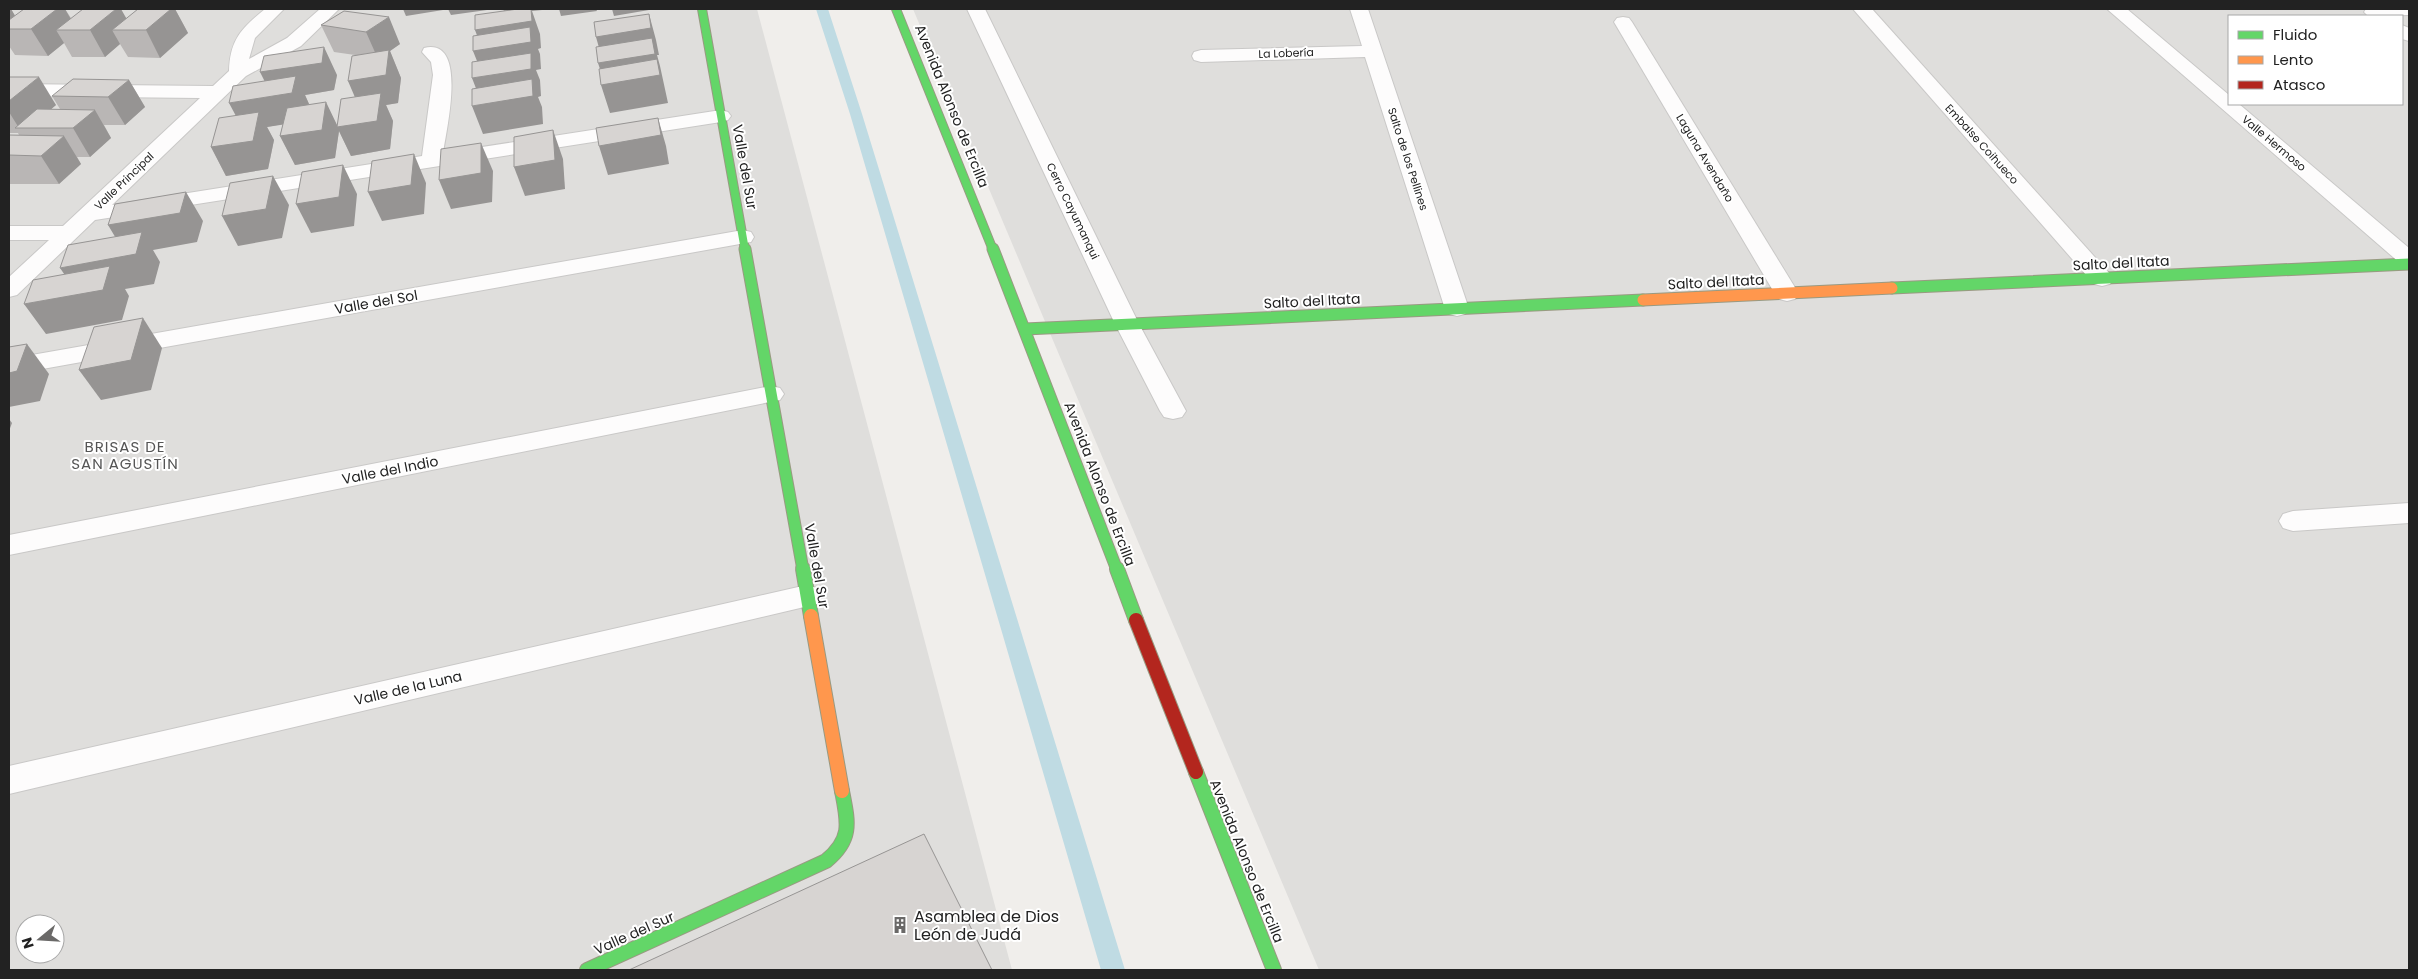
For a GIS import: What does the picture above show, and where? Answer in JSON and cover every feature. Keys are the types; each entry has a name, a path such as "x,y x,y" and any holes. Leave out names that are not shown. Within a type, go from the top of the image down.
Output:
{"street":[{"path":"238,72 238,56 241,43 274,9"},
{"name":"Valle Principal","path":"9,290 238,72 294,42 330,9"},
{"name":"Valle del Sur","path":"587,970 830,860 842,847 850,829 702,9"},
{"name":"Avenida Alonso de Ercilla","path":"896,9 1025,329 1137,623 1274,970"},
{"name":"Cerro Cayumanqui","path":"976,9 1127,324 1173,411"},
{"name":"Salto de los Pellines","path":"1359,9 1458,309"},
{"name":"Embalse Coihueco","path":"1862,9 2102,279"},
{"name":"Valle Hermoso","path":"2116,9 2228,104"},
{"path":"2374,12 2409,10"},
{"name":"Laguna Avendaño","path":"1623,22 1787,294"},
{"name":"La Lobería","path":"1200,56 1372,50"},
{"path":"430,52 440,60 443,75 432,161"},
{"path":"9,90 218,92"},
{"name":"Valle Hermoso","path":"2229,105 2409,258"},
{"path":"88,215 720,116"},
{"path":"9,233 69,233"},
{"name":"Valle del Sol","path":"9,367 743,238"},
{"name":"Salto del Itata","path":"1025,329 2409,264"},
{"name":"Valle del Indio","path":"9,546 771,394"},
{"path":"2293,521 2409,513"},
{"name":"Valle de la Luna","path":"9,780 807,596"}],"shaded area":[{"path":"9,9 757,9 1012,970 9,970"},
{"path":"913,9 2409,9 2409,970 1319,970"}],"building":[{"path":"24,9 57,9 31,29 9,29 9,20"},
{"path":"83,9 116,9 90,30 56,30"},
{"path":"138,9 171,9 146,30 112,30"},
{"path":"531,9 532,21 475,30 475,15"},
{"path":"344,11 389,17 366,32 321,25"},
{"path":"649,14 651,28 596,37 594,22"},
{"path":"530,27 531,42 473,51 473,36"},
{"path":"652,38 655,54 598,63 596,47"},
{"path":"324,47 322,63 260,72 264,56"},
{"path":"389,50 386,75 348,81 352,56"},
{"path":"531,53 531,69 472,78 472,62"},
{"path":"657,59 660,75 601,85 599,69"},
{"path":"296,76 292,93 229,103 233,86"},
{"path":"9,77 39,77 9,101"},
{"path":"73,79 129,80 108,97 52,96"},
{"path":"532,79 533,96 472,106 472,89"},
{"path":"381,93 377,121 337,127 341,99"},
{"path":"326,102 322,130 280,136 287,108"},
{"path":"37,109 95,110 73,128 15,128"},
{"path":"259,112 253,141 211,147 219,118"},
{"path":"658,118 661,135 599,146 596,128"},
{"path":"553,130 555,160 514,167 514,137"},
{"path":"9,135 64,136 41,156 9,155"},
{"path":"481,143 481,173 439,180 441,149"},
{"path":"414,154 411,185 368,192 372,161"},
{"path":"343,165 339,197 296,204 302,172"},
{"path":"273,176 266,209 222,216 230,183"},
{"path":"186,192 180,213 108,225 115,204"},
{"path":"142,232 136,254 60,268 68,245"},
{"path":"110,266 103,290 24,304 33,280"},
{"path":"143,318 131,360 79,370 94,327"},
{"path":"27,344 17,371 9,373 9,347"},
{"path":"924,834 992,970 629,970"}],"waterway":[{"path":"822,9 856,114 1113,970"}],"traffic: fast":[{"path":"702,9 811,616"},
{"path":"896,9 1025,329 1136,620"},
{"path":"1892,288 2409,264"},
{"path":"1025,329 1643,300"},
{"path":"1196,772 1274,970"},
{"path":"587,970 826,861 842,846 847,830 842,791"}],"traffic: slow":[{"path":"1643,300 1892,288"},
{"path":"811,616 842,791"}],"traffic: jam":[{"path":"1136,620 1196,772"}],"place":[{"name":"Asamblea de Dios León de Judá","path":"900,925"}],"district":[{"name":"BRISAS DE SAN AGUSTÍN","path":"125,456"}]}
